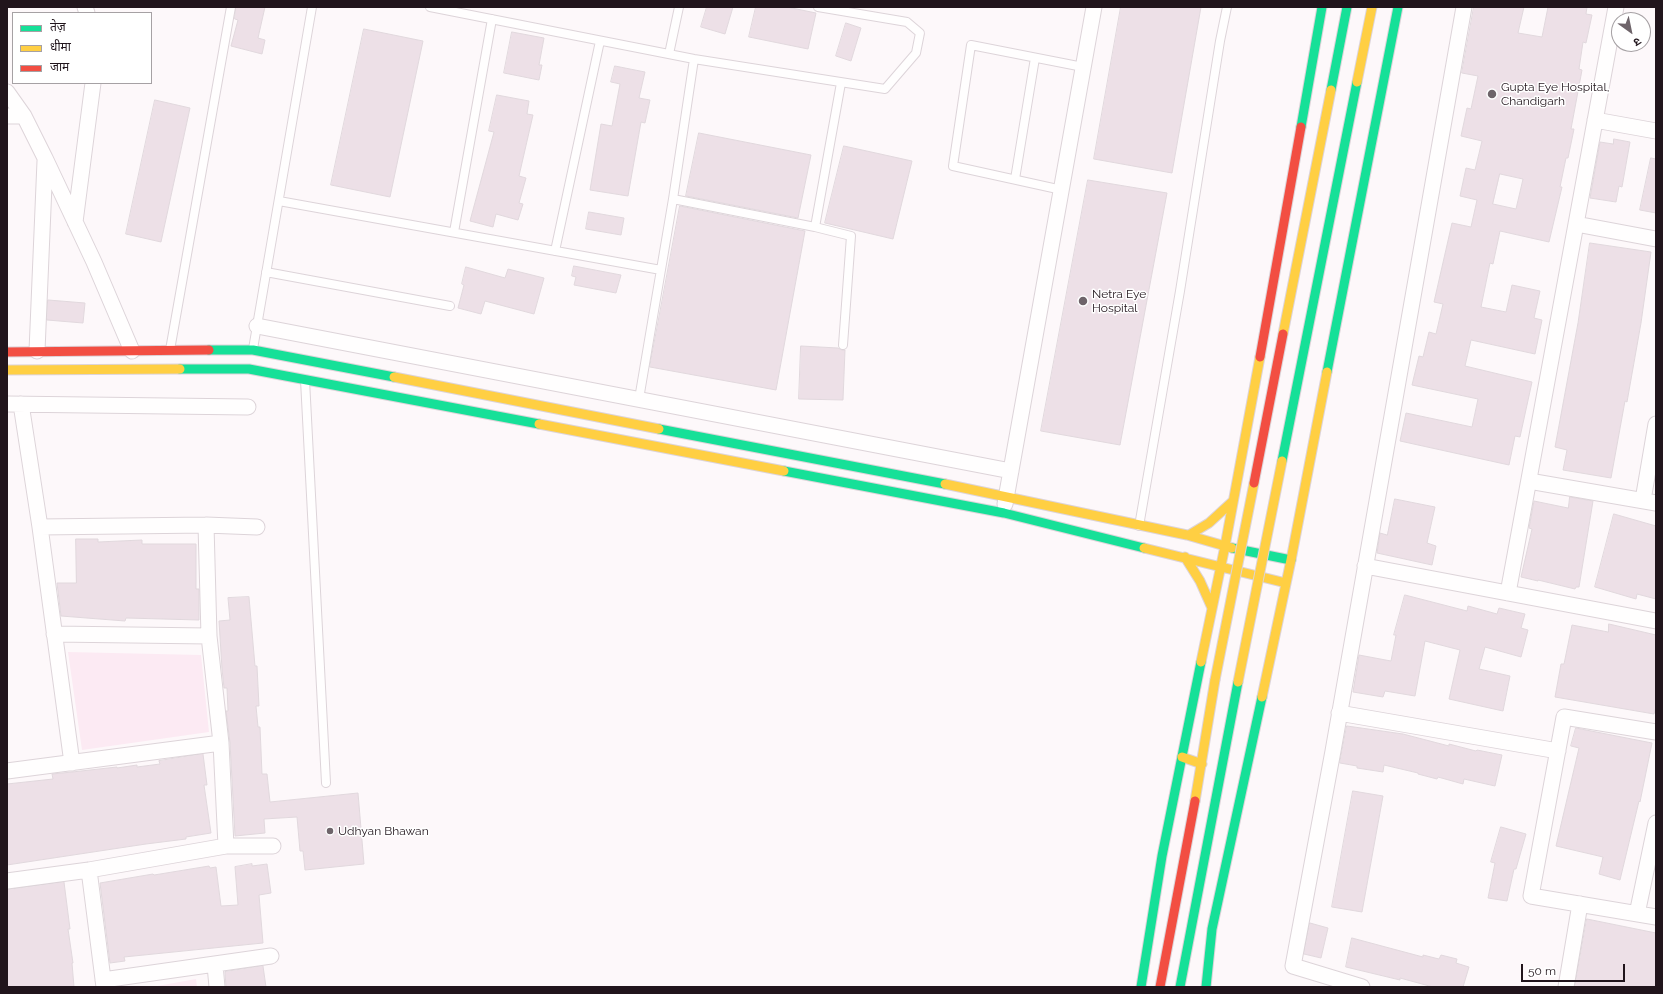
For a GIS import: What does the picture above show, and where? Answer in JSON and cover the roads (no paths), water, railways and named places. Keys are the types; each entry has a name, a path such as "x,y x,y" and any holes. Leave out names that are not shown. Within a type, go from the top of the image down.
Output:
{"main road":[{"path":"1141,987 1162,856 1225,546 1283,232 1322,7"},
{"path":"1160,987 1202,764 1215,680 1347,7"},
{"path":"1180,987 1238,682 1372,7"},
{"path":"1206,987 1212,929 1291,560 1398,7"},
{"path":"7,352 170,351 251,360 1007,496 1139,526 1188,535 1225,546 1291,560"},
{"path":"7,370 251,360 305,380 1004,513 1185,557 1220,568 1286,583"},
{"path":"1188,535 1209,523 1233,501"},
{"path":"1185,557 1200,580 1212,608"},
{"path":"1182,758 1202,764"}],"street":[{"path":"1004,513 1094,7"},
{"path":"1362,987 1293,966 1464,7"},
{"path":"1508,593 1616,7"},
{"path":"75,222 93,84"},
{"path":"7,92 24,116 45,158 94,262 132,351"},
{"path":"7,116 24,116"},
{"path":"1595,120 1656,131"},
{"path":"37,351 45,158"},
{"path":"1576,224 1656,239"},
{"path":"257,326 1011,470"},
{"path":"72,763 40,527 14,404 248,407"},
{"path":"1529,480 1649,502 1656,424"},
{"path":"40,527 206,525 257,527"},
{"path":"206,525 209,636 221,743 226,846"},
{"path":"1365,566 1656,621"},
{"path":"54,634 209,636"},
{"path":"1339,712 1558,751"},
{"path":"1656,732 1564,717 1531,896 1656,917"},
{"path":"7,771 221,743"},
{"path":"1637,914 1656,823"},
{"path":"7,881 89,870 226,846 273,846"},
{"path":"89,870 103,983 271,956"},
{"path":"1566,987 1580,904"},
{"path":"215,965 218,987"}],"lane":[{"path":"170,351 231,7"},
{"path":"251,360 312,7"},
{"path":"430,7 694,59 885,89 916,53 920,32 907,22 818,7"},
{"path":"669,54 679,7"},
{"path":"1139,526 1183,276 1220,41 1227,7"},
{"path":"454,232 492,19"},
{"path":"555,251 600,41"},
{"path":"1062,190 953,166 971,44 1083,68"},
{"path":"1015,179 1035,58"},
{"path":"639,399 673,199 694,59"},
{"path":"815,227 841,83"},
{"path":"673,199 815,227 851,236 843,345"},
{"path":"279,201 661,270"},
{"path":"266,272 450,306"},
{"path":"305,380 326,783"}],"place":[{"name":"Gupta Eye Hospital, Chandigarh","path":"1492,94"},
{"name":"Netra Eye Hospital","path":"1083,301"},
{"name":"Udhyan Bhawan","path":"330,831"}]}
